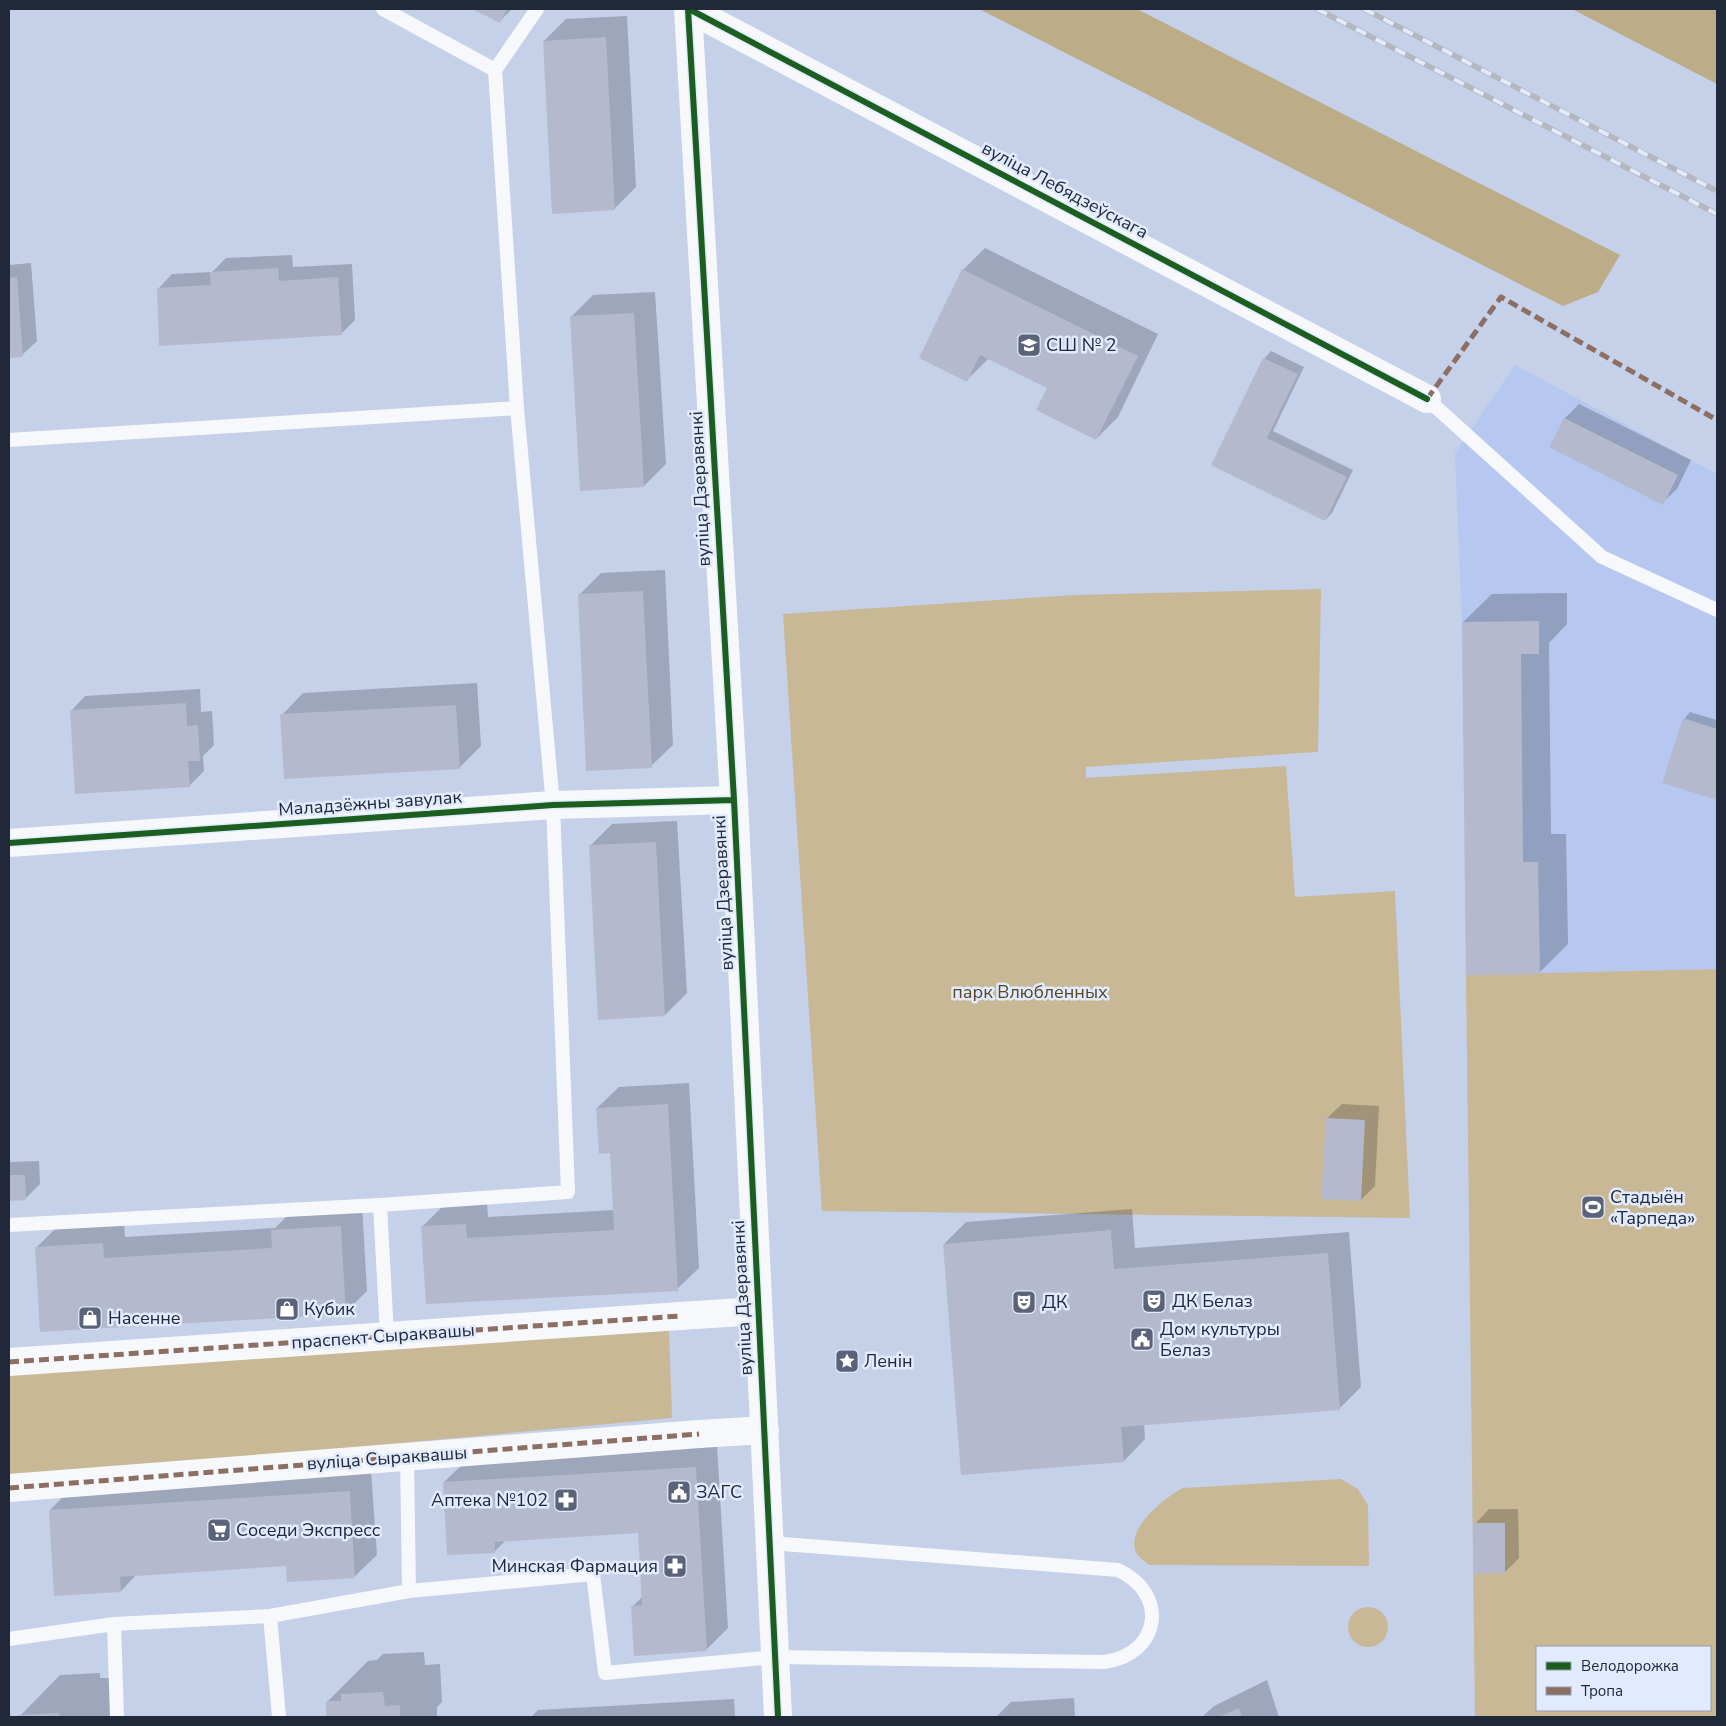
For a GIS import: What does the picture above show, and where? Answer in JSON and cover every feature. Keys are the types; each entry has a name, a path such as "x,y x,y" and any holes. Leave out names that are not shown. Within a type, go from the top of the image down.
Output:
{"street":[{"name":"вуліца Лебядзеўскага","path":"688,9 1427,399"},
{"name":"вуліца Дзеравянкі","path":"688,9 734,800 757,1311 765,1430 778,1717"},
{"name":"Маладзёжны завулак","path":"9,843 553,805 734,800"},
{"name":"праспект Сыраквашы","path":"9,1362 757,1311"},
{"name":"вуліца Сыраквашы","path":"9,1488 765,1430"}],"lane":[{"path":"383,9 495,70"},
{"path":"9,1225 380,1205 568,1192 553,805 516,408 495,70 537,9"},
{"path":"1427,399 1602,557 1717,610"},
{"path":"9,440 516,408"},
{"path":"380,1205 387,1335"},
{"path":"407,1457 410,1591"},
{"path":"9,1639 114,1624 270,1616 410,1591 593,1574 605,1673 774,1657 1104,1662 1119,1660 1132,1654 1143,1643 1150,1630 1152,1615 1150,1600 1143,1587 1132,1576 1118,1570 770,1543"},
{"path":"270,1616 279,1717"},
{"path":"114,1624 117,1717"}],"shaded area":[{"path":"979,9 1137,9 1620,255 1598,292 1563,306"},
{"path":"1572,9 1717,9 1717,84"},
{"path":"1515,365 1717,474 1717,969 1466,975 1462,622 1455,453"}],"green space":[{"name":"парк Влюбленных","path":"1321,589 1318,752 1086,767 1086,778 1286,766 1295,897 1395,891 1410,1218 822,1211 783,614 1074,595"},
{"name":"Стадыён «Тарпеда»","path":"1717,969 1717,1717 1475,1717 1466,975"},
{"path":"669,1330 672,1418 9,1479 9,1374"},
{"path":"1341,1479 1358,1489 1368,1505 1369,1566 1149,1565 1137,1554 1134,1545 1141,1525 1148,1515 1166,1499 1183,1488"},
{"path":"1368,1607 1382,1613 1388,1627 1382,1641 1368,1647 1354,1641 1348,1627 1354,1613"}],"building":[{"path":"472,9 507,9 500,23"},
{"path":"606,37 615,210 552,214 543,41"},
{"path":"278,268 279,281 338,277 342,335 159,346 157,288 211,285 210,272"},
{"path":"962,269 1138,356 1096,440 1036,410 1047,388 980,355 967,382 919,358"},
{"path":"17,277 23,357 9,358 9,278"},
{"path":"634,313 644,487 580,491 570,316"},
{"path":"1263,358 1298,374 1267,438 1347,477 1325,521 1211,465"},
{"path":"1564,418 1678,475 1663,505 1549,447"},
{"path":"643,591 652,768 586,771 578,594"},
{"path":"1539,621 1539,654 1521,654 1523,862 1538,862 1540,974 1466,975 1462,622"},
{"path":"186,703 187,726 198,725 200,761 188,761 190,787 75,794 70,710"},
{"path":"456,705 460,769 284,779 280,714"},
{"path":"1683,718 1717,729 1717,800 1662,783"},
{"path":"656,842 665,1016 598,1020 589,845"},
{"path":"668,1104 678,1291 426,1304 421,1226 466,1224 467,1238 614,1230 610,1153 599,1154 596,1108"},
{"path":"1326,1118 1365,1120 1361,1201 1321,1199"},
{"path":"9,1175 25,1175 26,1200 9,1201"},
{"path":"341,1226 346,1314 40,1332 35,1247 103,1243 104,1258 272,1248 271,1230"},
{"name":"Дом культуры Белаз","path":"1111,1230 1114,1269 1328,1253 1340,1410 1121,1427 1124,1462 961,1475 943,1244"},
{"path":"696,1467 707,1651 634,1656 631,1606 642,1605 638,1533 495,1542 495,1553 447,1555 443,1482"},
{"path":"350,1491 355,1578 287,1582 286,1566 120,1577 121,1592 54,1596 49,1510"},
{"path":"1473,1523 1505,1523 1505,1573 1474,1574"},
{"path":"383,1692 385,1706 400,1705 400,1717 326,1717 326,1701 341,1701 341,1694"},
{"path":"1239,1708 1242,1717 1219,1717"},
{"path":"59,1713 60,1717 18,1717 18,1715"}],"railway":[{"path":"1317,9 1717,214"},
{"path":"1364,9 1717,191"}],"marked path":[{"path":"1427,399 1501,297 1717,420"},
{"path":"9,1362 680,1316"},
{"path":"9,1488 699,1434"}],"cycle path":[{"path":"688,9 734,800 778,1717"},
{"path":"689,9 1427,399"},
{"path":"9,843 553,805 734,800"}],"place":[{"name":"СШ № 2","path":"1029,345"},
{"name":"Стадыён «Тарпеда»","path":"1593,1207"},
{"name":"ДК Белаз","path":"1154,1301"},
{"name":"ДК","path":"1024,1302"},
{"name":"Кубик","path":"287,1309"},
{"name":"Насенне","path":"90,1318"},
{"name":"Дом культуры Белаз","path":"1142,1339"},
{"name":"Ленін","path":"847,1361"},
{"name":"ЗАГС","path":"679,1492"},
{"name":"Аптека №102","path":"566,1500"},
{"name":"Соседи Экспресс","path":"219,1530"},
{"name":"Минская Фармация","path":"675,1566"}]}
